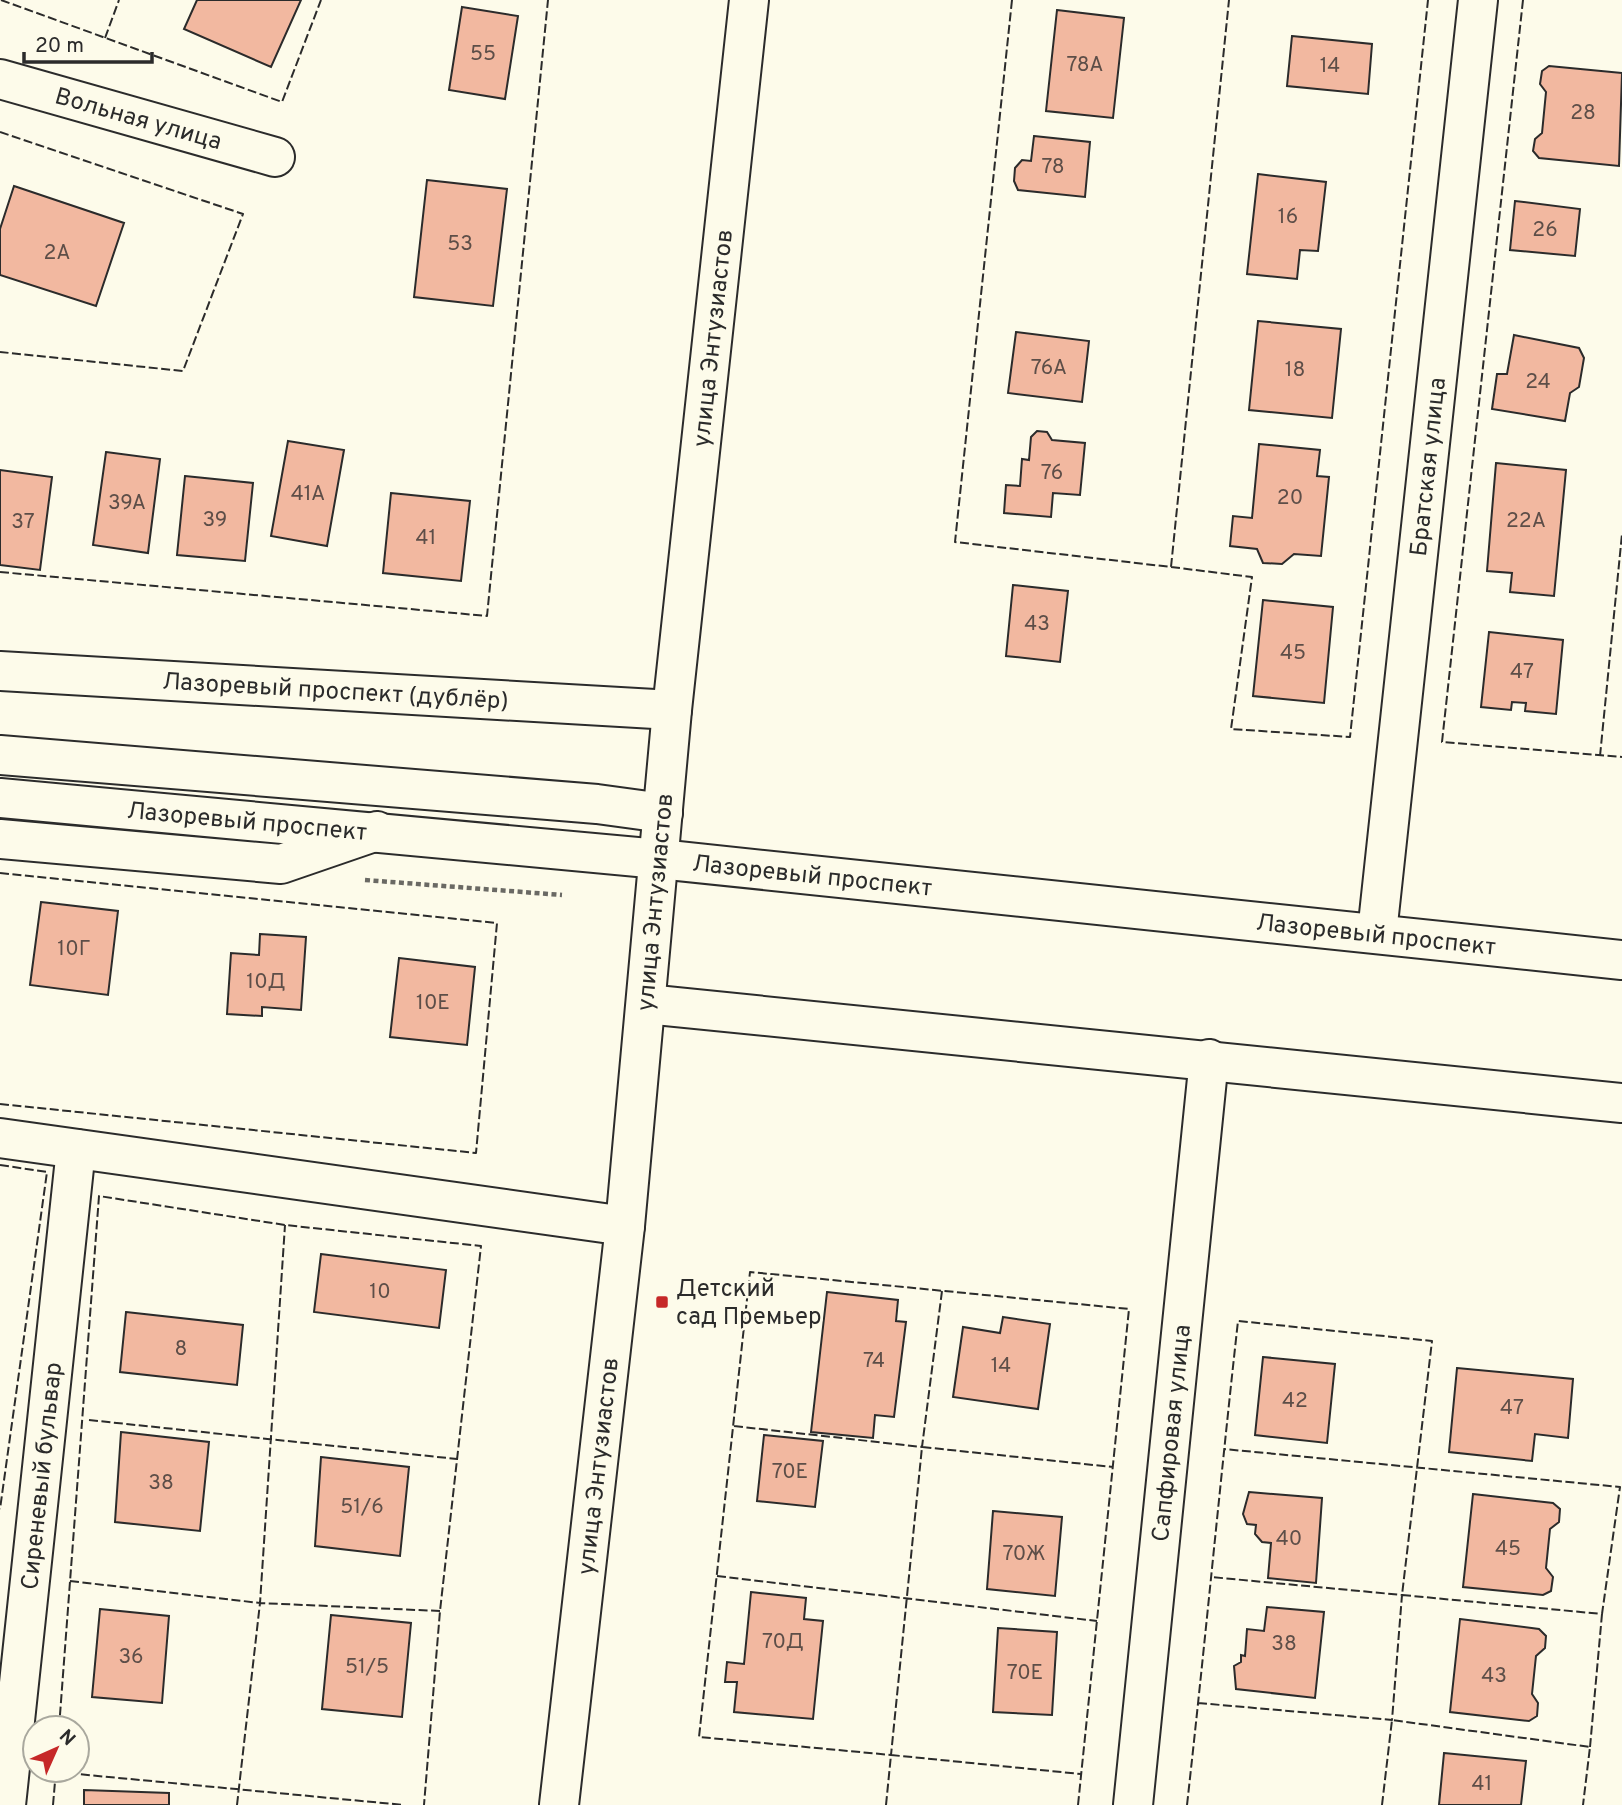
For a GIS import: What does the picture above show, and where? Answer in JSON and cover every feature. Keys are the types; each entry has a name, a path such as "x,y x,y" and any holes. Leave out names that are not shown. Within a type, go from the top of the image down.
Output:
{"street":[{"name":"улица Энтузиастов","path":"559,1805 625,1226 672,710 749,0"},
{"name":"Братская улица","path":"1377,933 1478,0"},
{"name":"Вольная улица","path":"0,79 275,157"},
{"name":"Лазоревый проспект (дублёр)","path":"0,671 672,710"},
{"name":"Лазоревый проспект","path":"0,755 583,803 663,813"},
{"name":"Лазоревый проспект","path":"0,798 659,859 1622,960"},
{"path":"0,839 281,864 377,831"},
{"path":"646,1004 1622,1102"},
{"name":"Сапфировая улица","path":"1133,1805 1209,1059"},
{"path":"0,1138 625,1226"},
{"name":"Сиреневый бульвар","path":"6,1805 12,1653 76,1149"}],"building":[{"path":"197,0 301,0 271,67 184,29"},
{"path":"462,7 518,16 505,99 449,90"},
{"path":"1057,10 1124,18 1113,118 1046,111"},
{"path":"1292,36 1372,44 1368,94 1287,86"},
{"path":"1549,66 1622,73 1619,166 1539,158 1533,151 1535,139 1542,133 1546,92 1540,84 1542,71"},
{"path":"1034,136 1090,142 1085,197 1018,190 1014,181 1015,168 1022,160 1031,161"},
{"path":"1258,174 1326,182 1318,251 1300,250 1297,279 1247,274"},
{"path":"427,180 507,189 493,306 414,297"},
{"path":"14,186 124,223 96,306 0,275 0,229"},
{"path":"1515,201 1580,209 1575,256 1510,250"},
{"path":"1258,321 1341,329 1332,418 1249,410"},
{"path":"1016,332 1089,341 1082,402 1008,393"},
{"path":"1514,335 1579,348 1584,358 1579,387 1570,393 1565,421 1492,409 1497,374 1507,374"},
{"path":"1037,431 1047,432 1052,440 1085,443 1080,495 1053,493 1051,517 1004,513 1006,485 1020,486 1022,459 1029,460 1031,437"},
{"path":"288,441 344,450 327,546 271,536"},
{"path":"1259,444 1320,450 1317,476 1329,477 1321,556 1294,554 1282,564 1263,563 1257,549 1230,546 1233,516 1252,518"},
{"path":"106,452 160,459 148,553 93,545"},
{"path":"1496,463 1566,470 1554,596 1510,592 1512,573 1487,571"},
{"path":"0,470 52,477 40,570 0,565"},
{"path":"185,476 253,483 245,561 177,555"},
{"path":"391,493 470,501 461,581 383,573"},
{"path":"1013,585 1068,591 1060,662 1006,656"},
{"path":"1263,600 1333,607 1324,703 1253,696"},
{"path":"1489,632 1563,640 1556,714 1525,711 1526,703 1512,702 1511,710 1481,707"},
{"path":"41,902 118,911 108,995 30,985"},
{"path":"260,934 306,937 301,1010 262,1007 262,1016 227,1014 231,953 259,955"},
{"path":"399,958 475,967 467,1045 390,1037"},
{"path":"321,1254 446,1270 439,1328 314,1312"},
{"path":"827,1292 898,1300 896,1321 906,1322 894,1417 875,1415 873,1438 811,1432"},
{"path":"126,1312 243,1325 237,1385 120,1372"},
{"path":"1003,1317 1050,1324 1038,1409 953,1397 963,1327 1000,1333"},
{"path":"1263,1357 1335,1364 1327,1443 1255,1435"},
{"path":"1457,1368 1573,1379 1568,1438 1535,1434 1532,1461 1449,1452"},
{"path":"121,1432 209,1442 200,1531 115,1522"},
{"path":"764,1435 823,1441 815,1507 757,1501"},
{"path":"321,1457 409,1467 400,1556 315,1546"},
{"path":"1249,1492 1322,1498 1316,1583 1268,1578 1271,1543 1262,1542 1255,1534 1256,1525 1247,1524 1243,1514"},
{"path":"1473,1494 1553,1503 1560,1509 1559,1522 1550,1529 1546,1568 1553,1577 1551,1591 1543,1595 1463,1587"},
{"path":"993,1511 1062,1517 1055,1596 987,1589"},
{"path":"751,1592 806,1598 804,1619 823,1621 813,1719 734,1712 737,1682 725,1682 727,1662 744,1664"},
{"path":"1267,1607 1324,1612 1315,1698 1236,1689 1234,1666 1241,1662 1241,1655 1245,1656 1247,1629 1264,1631"},
{"path":"100,1609 169,1616 162,1703 92,1697"},
{"path":"331,1615 411,1623 402,1717 322,1709"},
{"path":"1460,1619 1539,1629 1546,1636 1545,1648 1536,1656 1532,1694 1538,1703 1537,1716 1529,1721 1450,1712"},
{"path":"998,1628 1057,1632 1052,1715 993,1712"},
{"path":"1444,1753 1526,1761 1521,1805 1439,1805"},
{"path":"84,1790 169,1793 169,1805 84,1805"}],"fence":[{"path":"1,0 282,102 321,0"},
{"path":"105,38 119,0"},
{"path":"0,572 487,616 548,0"},
{"path":"1012,0 955,542 1171,567 1229,0"},
{"path":"1171,567 1252,577 1231,729 1350,737 1428,0"},
{"path":"1523,0 1442,742 1622,757"},
{"path":"0,132 243,214 183,371 0,352"},
{"path":"1600,756 1622,534"},
{"path":"0,873 497,923 476,1153 0,1104"},
{"path":"0,1165 47,1172 0,1509"},
{"path":"60,1714 99,1196 285,1225 481,1246 440,1611 424,1805"},
{"path":"237,1805 260,1603 285,1225"},
{"path":"1078,1805 1129,1309 750,1272 699,1737 891,1755 922,1447 1113,1467"},
{"path":"734,1426 922,1447 942,1291"},
{"path":"1187,1805 1200,1684 1219,1503 1225,1442 1238,1321 1432,1341 1402,1595 1602,1614 1620,1487 1224,1449"},
{"path":"89,1420 457,1459"},
{"path":"717,1576 1097,1621"},
{"path":"1198,1703 1392,1720 1402,1595 1211,1577"},
{"path":"70,1581 260,1603 440,1611"},
{"path":"1590,1747 1602,1614"},
{"path":"1382,1805 1392,1720 1590,1747 1583,1805"},
{"path":"886,1805 891,1755 1081,1774"},
{"path":"91,1775 404,1805"},
{"path":"53,1805 55,1784"}],"place":[{"name":"Детский сад Премьер","path":"662,1302"}]}
